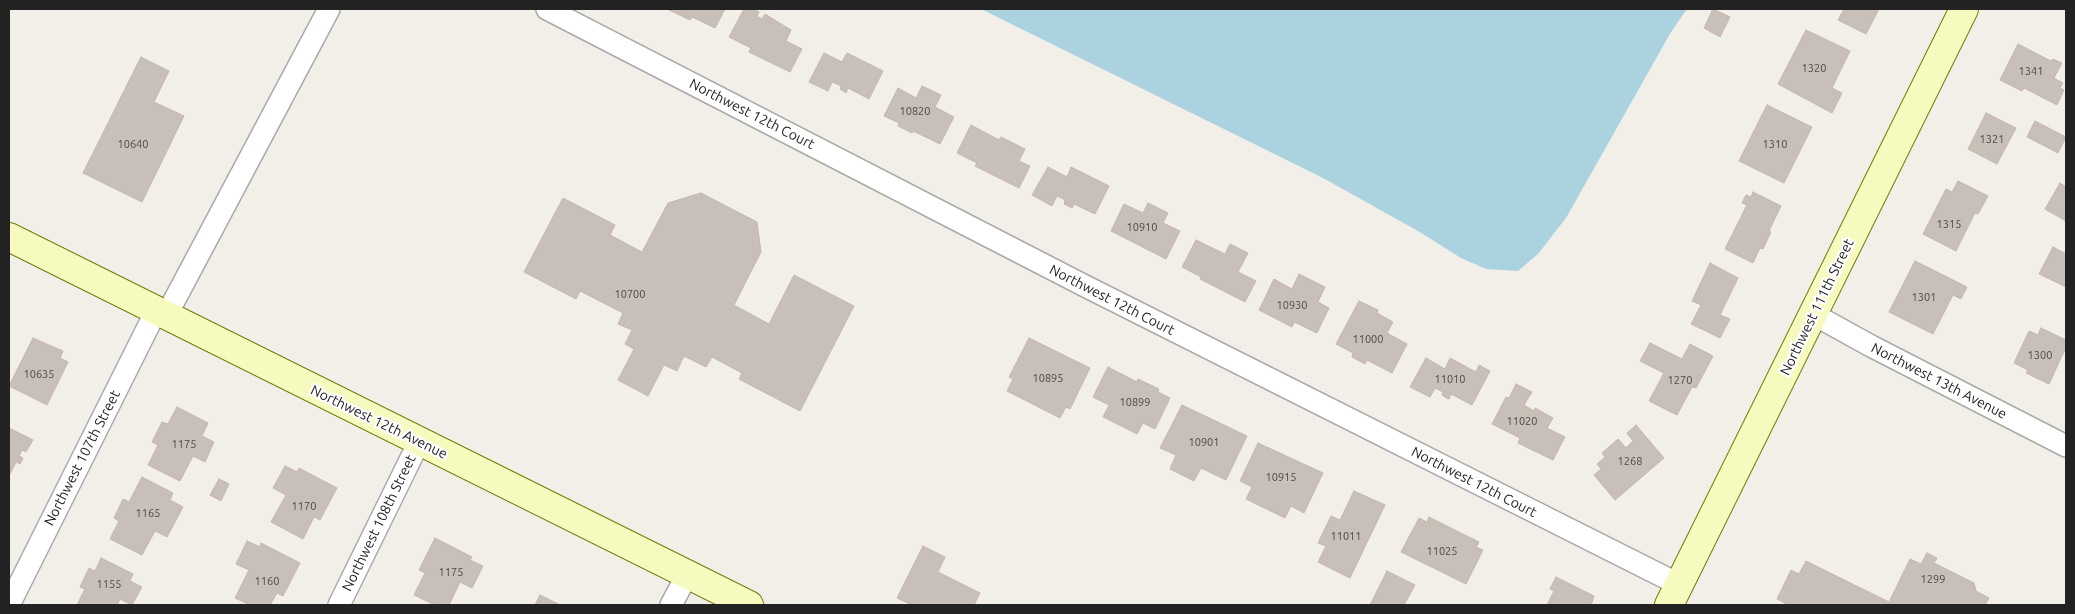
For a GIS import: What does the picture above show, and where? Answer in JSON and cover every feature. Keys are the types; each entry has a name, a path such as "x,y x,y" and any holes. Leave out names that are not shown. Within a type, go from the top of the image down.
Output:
{"street":[{"name":"Northwest 107th Street","path":"9,605 161,314 329,9"},
{"name":"Northwest 12th Court","path":"547,9 1675,595"},
{"name":"Northwest 111th Street","path":"1675,595 1964,9"},
{"name":"Northwest 12th Avenue","path":"9,237 749,605"},
{"name":"Northwest 13th Avenue","path":"1813,314 1871,346 2066,446"},
{"name":"Northwest 108th Street","path":"339,605 420,442"},
{"path":"671,605 687,575"}],"water":[{"path":"981,9 1687,9 1671,32 1566,218 1538,254 1518,271 1486,269 1461,258 1418,231 1323,178"}],"building":[{"path":"667,9 725,9 715,28 692,17 690,20"},
{"path":"744,9 753,9 759,12 757,16 762,19 765,14 791,30 786,41 802,49 790,72 749,52 751,48 729,37"},
{"path":"1713,9 1730,17 1720,37 1704,28"},
{"path":"1844,9 1879,9 1866,34 1838,20"},
{"path":"1806,30 1850,51 1832,88 1842,93 1832,113 1778,84"},
{"path":"2018,44 2051,61 2053,59 2062,63 2054,78 2063,83 2060,88 2064,90 2057,105 2024,88 2022,91 2000,80"},
{"path":"824,53 842,62 847,53 883,71 869,99 848,88 846,93 840,89 841,86 832,82 828,91 809,82"},
{"path":"141,57 169,71 154,102 184,116 142,202 83,173"},
{"path":"922,86 941,95 935,107 954,117 940,144 898,126 899,123 884,116 898,88 916,98"},
{"path":"1767,105 1812,127 1784,183 1739,161"},
{"path":"1986,113 2016,128 1997,164 1968,149"},
{"path":"2035,121 2066,137 2058,153 2027,137"},
{"path":"971,125 999,140 1001,137 1025,149 1019,161 1030,166 1019,188 975,166 977,163 957,153"},
{"path":"1048,167 1067,177 1071,167 1109,186 1095,214 1074,204 1072,208 1064,204 1065,200 1057,196 1052,206 1032,195"},
{"path":"1958,181 1988,196 1978,214 1975,213 1956,251 1923,234 1946,189 1952,192"},
{"path":"2060,183 2066,187 2066,221 2045,209"},
{"path":"1753,192 1781,206 1763,249 1760,248 1753,263 1725,249 1747,205 1742,203 1746,195 1751,197"},
{"path":"701,193 757,222 761,252 734,305 769,324 794,275 854,306 800,411 739,379 742,373 712,357 706,367 684,356 677,371 664,365 648,396 618,380 634,349 625,344 632,330 618,324 623,313 580,291 576,299 524,272 563,198 615,225 610,235 642,252 668,203"},
{"path":"1148,203 1168,213 1163,223 1180,231 1166,259 1111,231 1124,204 1143,213"},
{"path":"1196,240 1225,254 1230,244 1248,253 1238,272 1256,281 1245,302 1200,279 1201,277 1182,267"},
{"path":"2053,247 2066,254 2066,287 2039,274"},
{"path":"1915,261 1967,287 1961,299 1953,295 1933,334 1889,312"},
{"path":"1710,263 1738,278 1720,315 1730,319 1720,338 1691,324 1701,305 1692,301"},
{"path":"1299,274 1325,287 1318,302 1329,308 1317,333 1294,322 1292,327 1259,310 1274,279 1292,289"},
{"path":"1359,301 1378,310 1377,313 1393,322 1387,333 1407,344 1392,373 1367,360 1365,364 1352,357 1353,353 1336,344"},
{"path":"2041,328 2066,340 2066,347 2049,384 2026,373 2028,370 2014,363 2029,331 2038,335"},
{"path":"33,338 63,351 60,358 68,362 47,405 9,386"},
{"path":"1029,338 1090,368 1070,409 1066,407 1060,418 1007,391 1013,379 1009,377"},
{"path":"1650,343 1682,359 1690,344 1713,356 1696,388 1692,387 1677,415 1649,401 1664,373 1640,361"},
{"path":"1426,358 1445,369 1450,358 1476,372 1479,365 1490,371 1472,405 1451,394 1449,399 1442,395 1443,392 1435,388 1430,397 1410,387"},
{"path":"1108,367 1137,382 1138,379 1159,389 1158,392 1170,398 1155,429 1143,423 1137,434 1103,417 1109,405 1093,397"},
{"path":"1516,384 1532,392 1524,405 1534,411 1535,408 1553,418 1547,428 1565,437 1553,460 1518,443 1520,438 1492,424 1506,397 1509,398"},
{"path":"1182,405 1247,436 1226,480 1201,468 1194,481 1170,469 1176,455 1160,448"},
{"path":"177,407 208,423 202,436 214,442 205,462 193,456 180,481 148,465 158,445 152,442 162,422 168,424"},
{"path":"1636,425 1664,458 1615,500 1594,475 1601,469 1597,464 1605,457 1602,453 1618,439 1626,448 1633,441 1627,433"},
{"path":"9,428 33,440 26,452 22,450 19,456 23,458 20,464 16,462 9,476"},
{"path":"1258,443 1323,473 1304,513 1291,506 1285,518 1246,499 1252,487 1240,481"},
{"path":"285,466 297,472 299,468 337,488 320,520 314,517 303,539 271,522 286,495 273,488"},
{"path":"142,477 173,493 170,500 183,507 167,537 155,531 142,555 110,539 119,521 114,518 123,499 129,502"},
{"path":"219,479 229,484 221,501 210,495"},
{"path":"1354,491 1385,505 1350,578 1318,562 1326,546 1318,543 1331,516 1340,520"},
{"path":"1429,517 1479,542 1476,547 1483,550 1466,584 1401,552 1419,518 1427,522"},
{"path":"435,538 472,557 470,560 483,566 472,588 460,582 449,605 435,605 414,595 425,573 419,570"},
{"path":"247,541 260,547 261,543 300,563 283,596 277,593 270,605 250,605 235,598 249,570 236,564"},
{"path":"923,546 945,557 938,572 980,593 974,605 912,605 897,598"},
{"path":"1927,553 1937,558 1934,563 1974,583 1976,591 1989,598 1985,605 1784,605 1785,603 1777,599 1791,570 1799,574 1806,561 1889,602 1910,559 1921,564"},
{"path":"101,558 133,574 130,581 142,587 132,605 120,599 117,605 77,605 85,589 80,587 89,568 95,571"},
{"path":"1387,571 1415,585 1404,605 1370,605"},
{"path":"1556,577 1594,596 1591,605 1547,605 1554,591 1550,589"},
{"path":"540,595 560,605 535,605"}]}
